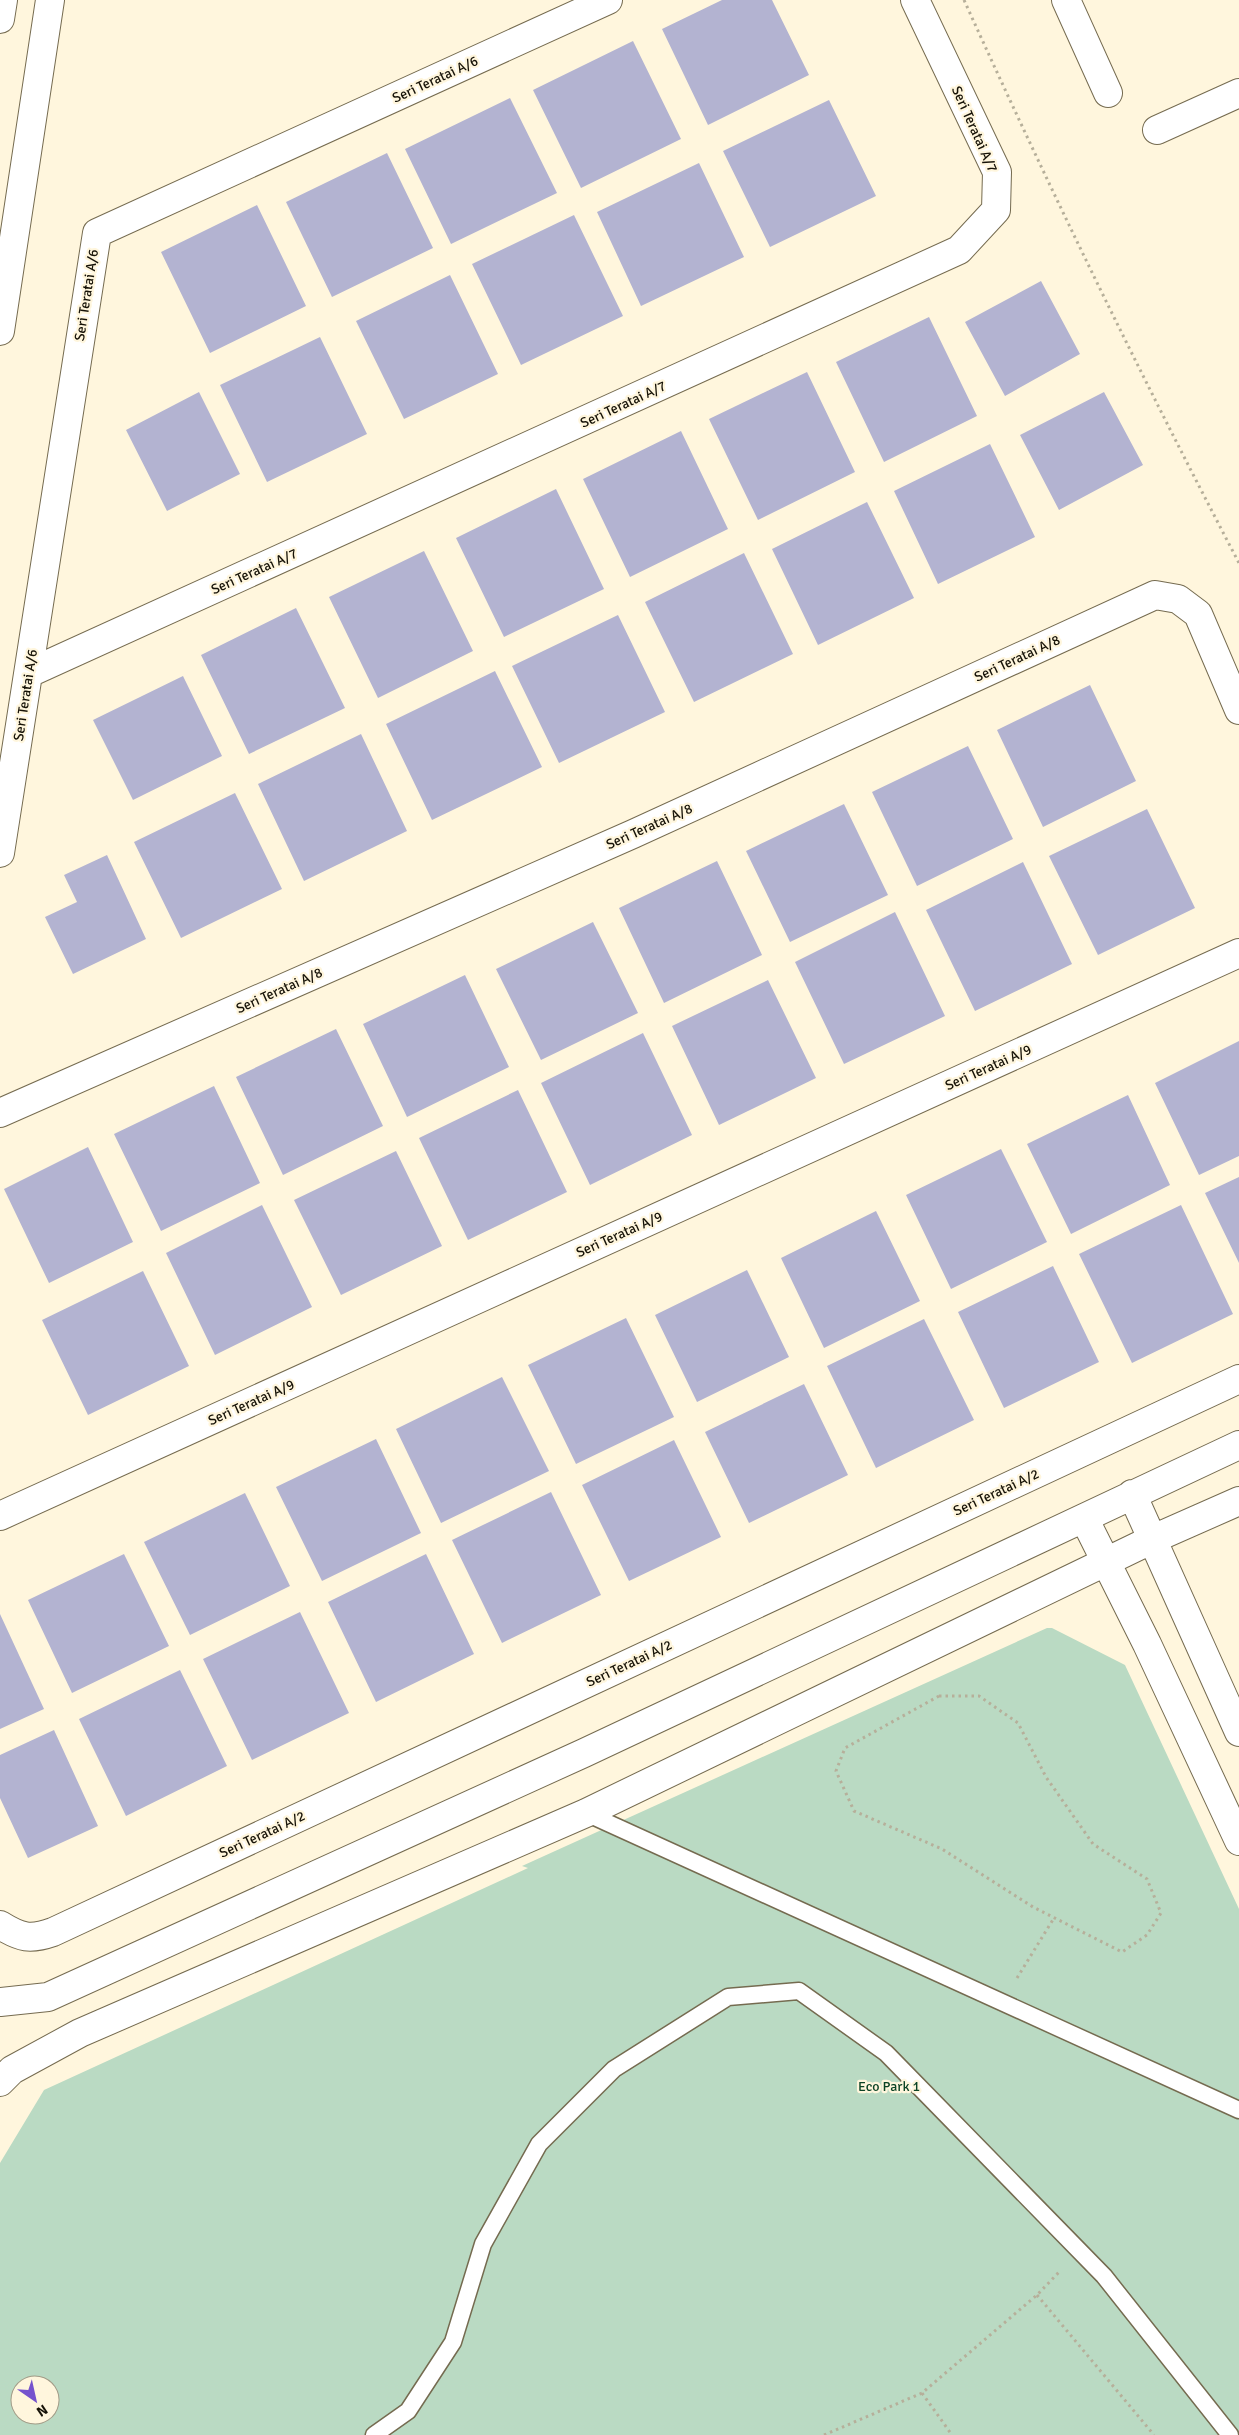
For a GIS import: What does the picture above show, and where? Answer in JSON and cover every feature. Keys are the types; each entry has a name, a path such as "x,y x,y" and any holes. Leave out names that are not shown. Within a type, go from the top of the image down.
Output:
{"street":[{"path":"0,19 3,0"},
{"path":"1,324 50,0"},
{"name":"Seri Teratai A/6","path":"0,853 96,233 608,0"},
{"name":"Seri Teratai A/7","path":"29,673 959,250 996,210 996,172 915,0"},
{"path":"1066,0 1108,93"},
{"path":"1157,130 1239,93"},
{"name":"Seri Teratai A/8","path":"0,1113 633,834 1154,595 1178,600 1198,614 1239,710"},
{"name":"Seri Teratai A/9","path":"0,1516 1239,953"},
{"name":"Seri Teratai A/2","path":"9,1930 36,1938 54,1932 1239,1379"},
{"path":"0,2002 48,1997 592,1749 1239,1445"},
{"path":"1132,1494 1239,1732"},
{"path":"0,2082 12,2070 80,2034 586,1813 1153,1539 1239,1501"},
{"path":"1084,1518 1108,1562 1239,1841"}],"lane":[{"path":"586,1813 1239,2110"},
{"path":"374,2435 378,2430 408,2411 453,2342 483,2244 538,2144 614,2069 728,1997 799,1991 878,2048 1104,2276 1230,2435"}],"path":[{"path":"964,0 1025,136 1152,398 1239,563"},
{"path":"939,1696 980,1696 1018,1723 1046,1777 1093,1844 1147,1878 1161,1913 1147,1935 1122,1952 1054,1918 1032,1908 942,1849 854,1811 836,1771 845,1748 939,1696"},
{"path":"1002,2002 1054,1918"},
{"path":"824,2435 922,2393 1037,2295 1079,2251"},
{"path":"1037,2295 1154,2435"},
{"path":"922,2393 952,2435"}],"green space":[{"name":"Eco Park 1","path":"1047,1628 1052,1628 1125,1665 1239,1909 1239,2435 0,2435 0,2163 44,2090 528,1868 522,1866"}],"building":[{"path":"722,0 772,0 809,75 708,125 662,29"},
{"path":"633,41 681,139 581,188 533,90"},
{"path":"510,98 557,193 451,244 405,149"},
{"path":"829,100 876,196 770,247 723,151"},
{"path":"387,153 433,248 332,297 286,202"},
{"path":"699,163 744,257 641,306 597,212"},
{"path":"257,205 306,306 210,353 161,252"},
{"path":"574,215 623,316 521,365 472,264"},
{"path":"450,275 498,374 404,419 356,321"},
{"path":"1041,281 1080,354 1005,396 965,322"},
{"path":"929,317 977,416 884,462 836,362"},
{"path":"320,337 367,434 267,482 220,385"},
{"path":"807,372 855,472 758,520 709,419"},
{"path":"199,392 240,474 167,511 126,430"},
{"path":"1104,392 1143,465 1059,510 1020,435"},
{"path":"681,431 728,529 630,577 583,479"},
{"path":"990,444 1035,537 938,584 894,491"},
{"path":"556,489 604,589 504,637 456,538"},
{"path":"867,502 914,598 818,645 772,549"},
{"path":"424,551 473,651 378,698 329,597"},
{"path":"744,553 793,654 694,702 645,602"},
{"path":"296,608 345,708 249,754 201,655"},
{"path":"618,615 665,712 559,763 512,666"},
{"path":"495,671 542,767 432,820 386,724"},
{"path":"183,676 222,756 133,800 93,720"},
{"path":"1090,685 1136,781 1043,827 997,730"},
{"path":"361,734 407,831 304,881 258,784"},
{"path":"968,746 1013,839 917,886 872,792"},
{"path":"235,793 282,889 181,938 134,842"},
{"path":"844,804 888,895 790,942 746,851"},
{"path":"1147,809 1195,908 1098,955 1049,856"},
{"path":"107,855 146,939 73,974 45,917 77,902 64,875"},
{"path":"717,861 762,955 664,1003 619,908"},
{"path":"1023,862 1072,964 975,1011 926,910"},
{"path":"895,912 945,1016 844,1064 795,962"},
{"path":"593,922 638,1013 541,1060 496,969"},
{"path":"465,975 509,1067 407,1117 363,1024"},
{"path":"768,980 816,1078 719,1125 672,1026"},
{"path":"336,1029 383,1126 283,1175 236,1077"},
{"path":"643,1033 692,1135 590,1185 541,1083"},
{"path":"1239,1041 1239,1156 1199,1175 1155,1083"},
{"path":"214,1086 260,1183 161,1231 114,1134"},
{"path":"518,1090 567,1192 468,1240 419,1138"},
{"path":"1128,1095 1170,1185 1071,1234 1027,1144"},
{"path":"88,1147 133,1242 49,1283 4,1189"},
{"path":"1001,1149 1047,1242 951,1289 906,1195"},
{"path":"396,1151 442,1246 341,1295 294,1200"},
{"path":"1239,1177 1239,1263 1205,1193"},
{"path":"262,1205 312,1307 215,1355 166,1253"},
{"path":"1181,1205 1233,1314 1132,1363 1079,1254"},
{"path":"876,1211 920,1301 824,1348 781,1258"},
{"path":"1053,1266 1099,1362 1004,1408 958,1312"},
{"path":"747,1270 789,1357 697,1402 655,1315"},
{"path":"143,1271 189,1366 88,1415 42,1320"},
{"path":"626,1318 674,1417 576,1464 528,1365"},
{"path":"924,1319 974,1420 876,1468 827,1366"},
{"path":"502,1377 549,1471 441,1523 396,1429"},
{"path":"804,1384 848,1475 749,1523 705,1432"},
{"path":"376,1439 421,1533 322,1581 276,1487"},
{"path":"674,1440 721,1537 629,1581 582,1485"},
{"path":"551,1492 601,1595 502,1643 452,1540"},
{"path":"245,1493 290,1586 190,1635 144,1542"},
{"path":"124,1554 169,1646 72,1693 28,1600"},
{"path":"426,1554 474,1654 376,1702 328,1602"},
{"path":"300,1612 349,1713 252,1760 203,1659"},
{"path":"0,1614 44,1709 0,1729"},
{"path":"180,1670 227,1766 126,1816 79,1719"},
{"path":"54,1730 98,1826 28,1858 0,1798 0,1755"}]}
